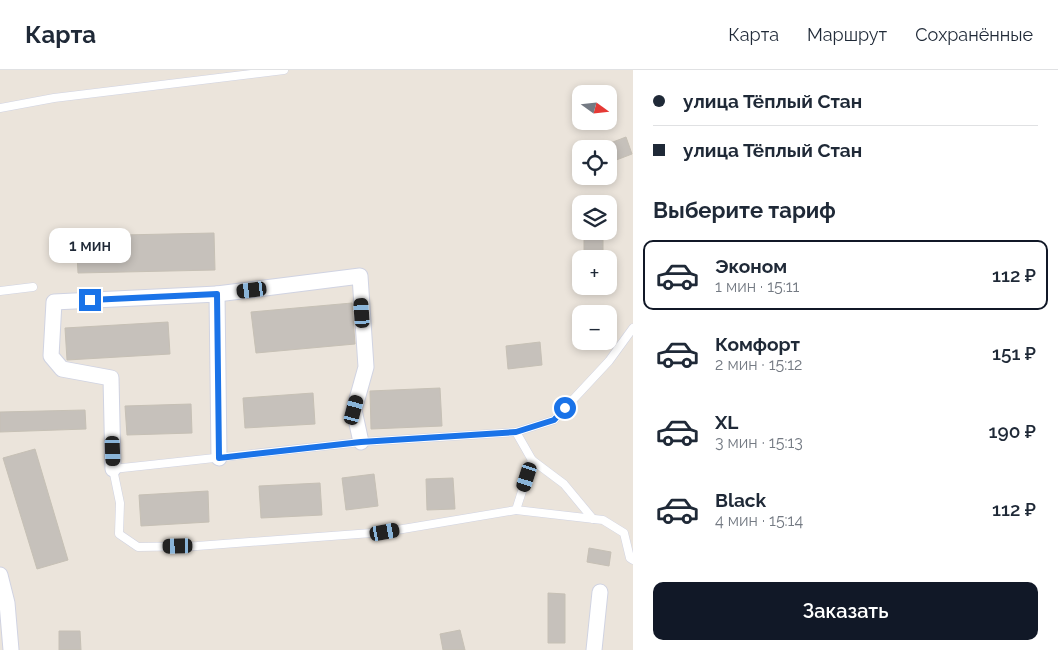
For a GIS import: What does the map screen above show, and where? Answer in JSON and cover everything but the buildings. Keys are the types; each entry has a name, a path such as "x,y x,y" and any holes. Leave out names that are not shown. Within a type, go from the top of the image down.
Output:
{"street":[{"path":"114,469 111,378 62,368 51,356 54,302 217,294 360,276 366,367 354,410 361,442"},
{"path":"217,294 219,458"},
{"path":"0,575 8,603 11,650"},
{"path":"594,650 600,592"}],"lane":[{"path":"0,108 54,98 284,70"},
{"path":"0,291 33,287"},
{"path":"633,328 609,361 554,420 516,432 361,442 114,469 120,503 119,534 138,547 197,546 385,532 516,510 603,520 624,533 630,558 633,560"},
{"path":"516,432 532,460 564,484 593,519"},
{"path":"516,510 532,460"}],"route":[{"path":"90,300 217,294 219,458 361,442 516,432 554,420 565,408"}]}
